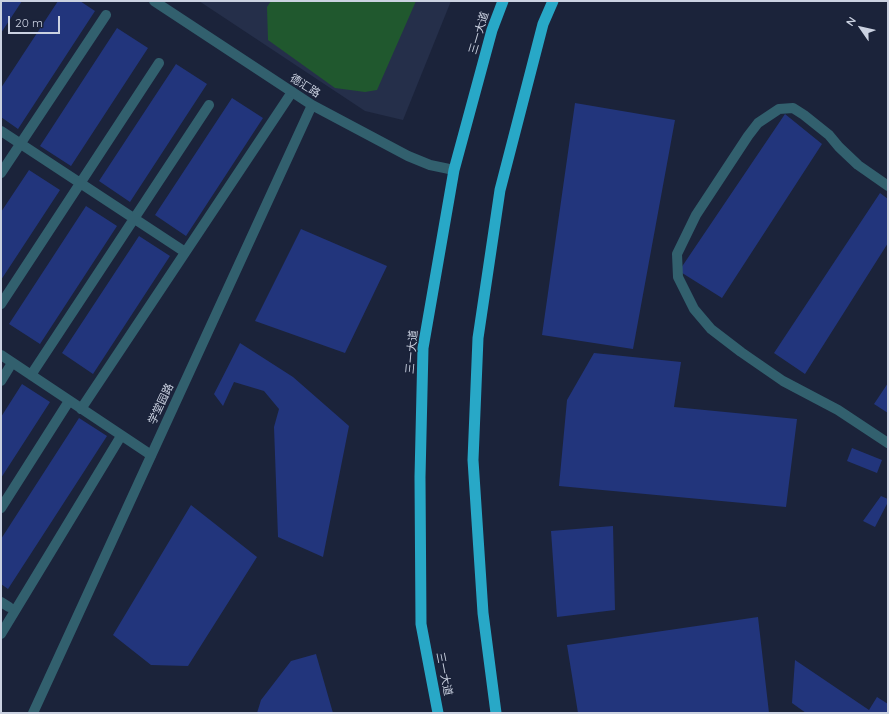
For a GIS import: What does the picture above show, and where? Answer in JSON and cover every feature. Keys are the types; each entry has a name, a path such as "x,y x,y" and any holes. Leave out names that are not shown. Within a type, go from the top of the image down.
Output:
{"highway":[{"name":"三一大道","path":"438,713 421,624 420,477 423,348 454,170 492,30 503,1"},
{"path":"496,713 483,613 472,460 478,338 500,190 543,24 553,1"}],"street":[{"name":"德汇路","path":"154,1 312,105 408,156 430,165 454,170"},
{"path":"1,173 106,15"},
{"path":"1,304 159,63"},
{"path":"81,409 292,92"},
{"path":"31,375 209,105"},
{"name":"学堂园路","path":"33,713 312,105"},
{"path":"888,186 858,165 829,135 804,115 793,108 779,109 758,123 748,136 696,215 677,254 678,278 694,309 712,329 740,352 783,381 838,410 888,444"},
{"path":"1,131 185,252"},
{"path":"1,355 151,455"},
{"path":"1,381 12,363"},
{"path":"1,508 69,401"},
{"path":"1,634 121,436"}],"shaded area":[{"path":"199,1 451,1 403,120 365,111"}],"green space":[{"path":"271,1 416,1 377,90 365,92 335,88 268,40 267,7"}],"building":[{"path":"1,1 22,1 1,33"},
{"path":"58,1 80,1 95,11 18,129 1,117 1,88"},
{"path":"117,28 148,48 71,166 40,146"},
{"path":"176,64 207,84 130,202 99,181"},
{"path":"232,98 263,118 186,236 155,215"},
{"path":"575,103 675,120 633,349 542,335"},
{"path":"785,114 822,144 722,298 679,271"},
{"path":"29,170 60,190 1,280 1,212"},
{"path":"880,193 888,199 888,243 805,374 774,353"},
{"path":"86,206 117,226 40,344 9,324"},
{"path":"301,229 387,266 345,353 255,321"},
{"path":"139,236 170,256 93,374 62,353"},
{"path":"240,343 293,377 349,426 323,557 278,537 274,427 279,409 264,391 234,382 223,406 214,394"},
{"path":"594,353 681,362 674,407 797,419 786,507 559,486 567,400"},
{"path":"888,383 888,413 874,404"},
{"path":"22,384 50,402 1,478 1,417"},
{"path":"79,418 107,436 8,589 1,584 1,539"},
{"path":"852,448 882,460 877,473 847,461"},
{"path":"881,496 888,499 888,502 875,527 863,521"},
{"path":"191,505 257,557 188,666 151,665 113,635"},
{"path":"613,526 615,610 557,617 551,531"},
{"path":"758,617 769,713 578,713 567,645"},
{"path":"316,654 333,713 257,713 261,700 291,661"},
{"path":"795,660 869,710 877,697 888,704 888,713 806,713 792,703"}]}
